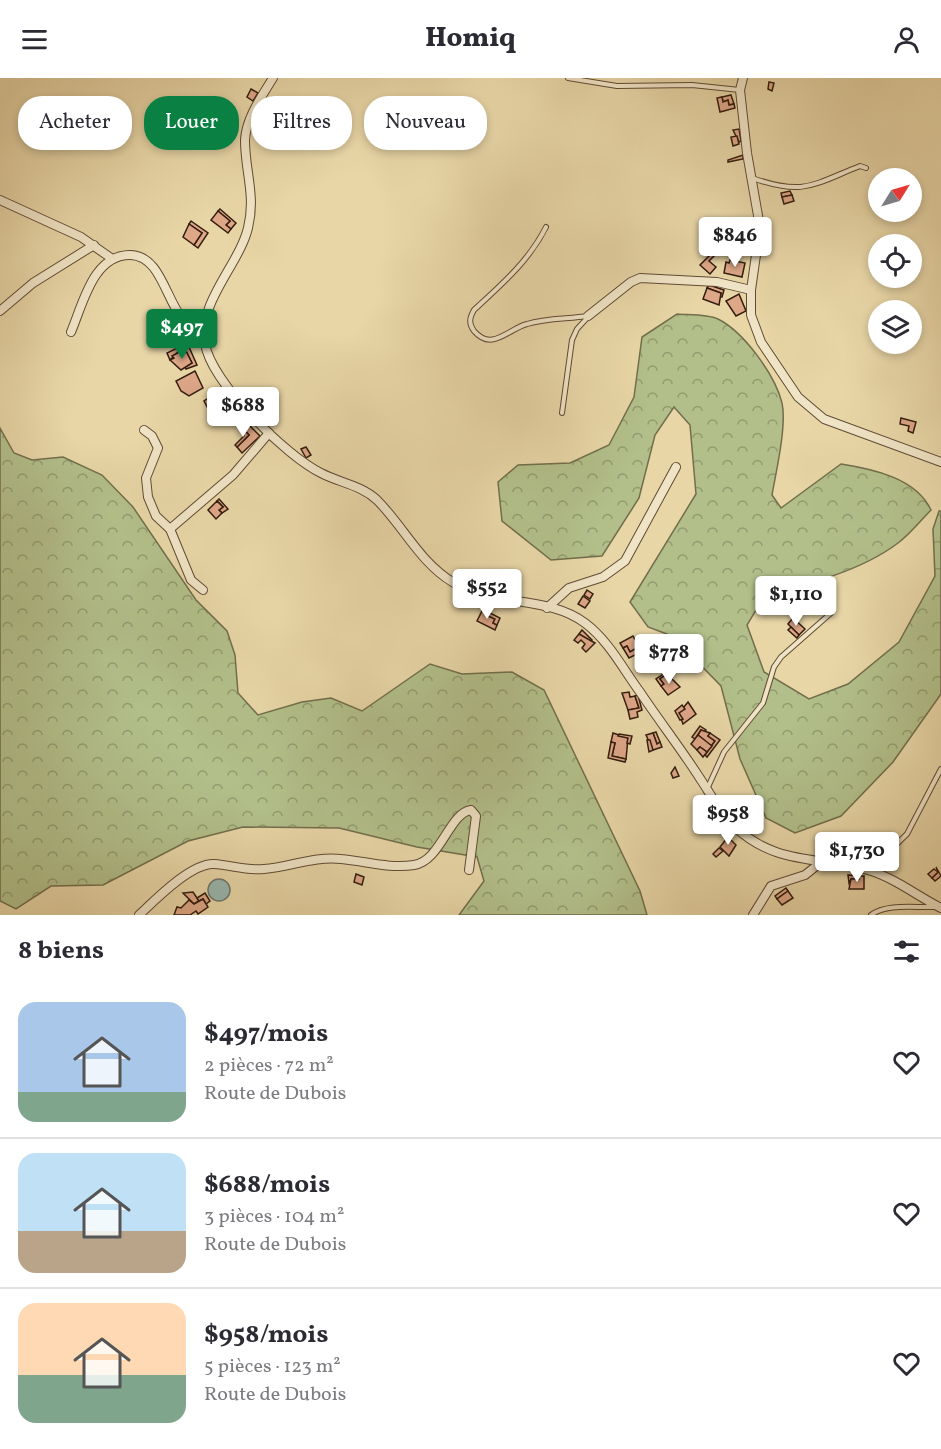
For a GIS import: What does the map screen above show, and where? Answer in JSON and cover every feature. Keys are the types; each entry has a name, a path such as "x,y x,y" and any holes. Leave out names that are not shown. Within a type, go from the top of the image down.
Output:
{"street":[{"path":"273,78 256,106 245,138 252,207 248,231 207,317 205,336 209,356 224,384 269,433 305,464 323,475 348,483 376,500 427,562 454,584 485,596 547,608 581,620 598,633 665,725 731,824 759,847 792,859 868,870 896,882 940,908"},
{"path":"743,78 740,90 760,227 751,290 751,315 760,342 798,397 824,420 941,462"},
{"path":"0,200 22,208 94,245 111,258"},
{"path":"0,311 33,283 94,245"},
{"path":"70,332 98,271 111,258 136,255 150,263 161,278 185,325 193,332 205,336"},
{"path":"588,316 631,282 640,278 717,282 751,290"},
{"path":"144,430 152,436 158,448 146,478 148,497 156,516 170,530 191,580 203,590"},
{"path":"170,530 233,475 269,433"},
{"path":"547,608 569,588 612,573 625,561 676,467"},
{"path":"139,915 193,870 213,864 246,870 266,869 311,859 339,859 387,866 415,865 431,856 463,814 471,810 476,816 469,870"},
{"path":"753,915 771,886 805,875 820,863"}],"lane":[{"path":"568,78 617,86 692,85 740,90"},
{"path":"752,178 781,187 800,189 860,166 866,168"},
{"path":"546,227 536,248 525,262 474,310 470,318 472,328 480,337 488,340 499,339 528,324 588,316"},
{"path":"562,412 572,340 577,329 588,316"},
{"path":"707,788 724,752 763,703 777,662 831,613"},
{"path":"868,870 907,834 941,769"},
{"path":"871,915 881,910 895,908 940,908"}],"green space":[{"path":"677,314 709,316 728,325 757,355 773,380 782,403 783,423 772,495 781,508 841,464 880,472 904,483 924,499 931,510 911,532 868,561 817,581 765,595 747,625 764,672 809,699 848,684 899,642 935,576 933,529 939,511 941,511 941,694 893,762 841,816 795,833 766,818 740,759 721,686 672,636 648,627 630,602 696,494 690,425 674,407 655,435 639,498 602,556 551,560 502,521 498,482 518,465 570,463 609,445 634,397 642,337"},
{"path":"0,428 14,453 32,460 63,457 102,475 133,507 196,600 227,631 235,655 238,693 258,715 302,702 331,698 362,711 430,664 462,674 512,672 544,690 640,891 647,915 459,915 484,881 477,857 417,847 339,828 243,827 188,841 103,885 51,886 16,909 0,901"}],"water":[{"path":"215,879 223,879 230,886 230,894 223,901 215,901 208,894 208,886"}],"building":[{"path":"769,82 774,83 772,91 768,89"},
{"path":"251,89 258,93 256,96 251,96 251,100 247,97"},
{"path":"731,95 734,104 729,105 728,100 723,102 722,97"},
{"path":"722,97 723,102 728,100 729,105 734,104 735,108 720,112 717,98"},
{"path":"739,129 741,141 739,142 733,130"},
{"path":"737,136 739,144 733,146 731,137"},
{"path":"743,155 743,159 728,162 728,160"},
{"path":"790,191 792,195 782,197 781,193"},
{"path":"792,195 794,201 784,204 782,197"},
{"path":"220,209 236,223 231,229 226,225 230,221 218,211"},
{"path":"218,211 230,221 226,225 231,229 228,233 211,220"},
{"path":"191,221 208,233 198,248 194,245 202,233 189,224"},
{"path":"189,224 202,233 194,245 183,237"},
{"path":"728,231 732,233 731,236 735,237 736,234 745,239 744,249 725,245"},
{"path":"739,234 750,237 748,245 744,244 745,239 738,237"},
{"path":"719,239 725,245 709,261 716,267 710,274 700,265 713,252 713,246"},
{"path":"730,260 745,263 742,277 724,273 726,262 729,263"},
{"path":"709,285 724,290 722,297 720,297 721,293 707,288"},
{"path":"707,288 721,293 719,305 703,299"},
{"path":"739,294 746,311 736,316 726,301"},
{"path":"189,347 197,365 186,369 185,367 192,363 185,349"},
{"path":"177,348 178,352 170,360 167,353"},
{"path":"185,349 192,363 181,370 170,360 174,358 172,356"},
{"path":"195,371 203,388 189,396 181,391 176,381"},
{"path":"216,393 219,397 216,399 225,408 222,409 226,415 218,420 215,416 213,418 204,401 207,399 210,403 213,401 211,397"},
{"path":"901,418 916,422 913,433 908,431 909,426 900,424"},
{"path":"249,425 260,436 242,453 237,447 249,435 244,430"},
{"path":"244,430 249,435 237,447 235,445 244,436 241,432"},
{"path":"306,447 311,455 306,458 301,449"},
{"path":"219,499 228,509 222,513 219,510 223,507 217,501"},
{"path":"217,501 223,507 219,510 222,513 216,519 208,510"},
{"path":"587,590 593,594 590,599 584,595"},
{"path":"583,596 590,601 585,608 578,604"},
{"path":"483,609 488,612 486,615 495,619 493,623 497,625 495,630 477,621"},
{"path":"488,612 500,618 497,625 493,623 495,619 486,615"},
{"path":"793,618 805,629 799,635 788,624"},
{"path":"791,627 799,635 797,638 788,630"},
{"path":"582,630 592,640 590,642 579,634"},
{"path":"579,634 595,643 586,652 582,648 585,644 581,640 578,643 574,640"},
{"path":"633,636 641,651 637,654 635,649 630,652 627,646 623,648 620,643"},
{"path":"627,646 630,652 635,649 637,654 629,658 623,648"},
{"path":"668,671 673,677 671,679 667,674 660,679 664,684 661,686 656,679"},
{"path":"667,674 680,687 668,695 661,686 664,684 660,679"},
{"path":"629,692 630,697 635,696 639,708 628,710 622,693"},
{"path":"638,695 642,710 637,712 638,717 630,719 628,710 639,708 635,696"},
{"path":"688,702 696,714 683,724 679,713"},
{"path":"682,705 685,709 679,713 683,719 680,720 675,711"},
{"path":"700,726 706,730 704,733 701,730 695,739 692,737"},
{"path":"701,730 710,733 708,736 715,741 711,746 698,735"},
{"path":"656,732 660,742 657,744 653,733"},
{"path":"613,733 628,738 626,759 612,756 615,743 611,742"},
{"path":"653,733 657,744 660,742 662,747 653,750 646,735"},
{"path":"710,733 720,740 707,757 705,755 715,741 708,736"},
{"path":"619,734 632,736 630,744 627,743 628,738 618,736"},
{"path":"698,735 712,746 707,752 700,747 697,750 691,744"},
{"path":"647,740 650,740 653,750 649,752"},
{"path":"611,742 615,743 612,756 626,759 625,762 608,758"},
{"path":"700,747 707,752 703,757 697,750"},
{"path":"675,767 679,776 673,778 671,773"},
{"path":"728,837 736,845 729,856 720,847"},
{"path":"719,848 723,851 716,857 713,854"},
{"path":"936,867 941,876 935,881 932,878 938,872"},
{"path":"934,869 938,872 932,878 928,874"},
{"path":"356,874 364,877 362,885 354,882"},
{"path":"848,875 859,876 859,879 851,879 849,883"},
{"path":"859,876 864,876 864,889 849,889 851,879 859,879"},
{"path":"786,888 788,891 777,899 775,896"},
{"path":"788,891 793,898 782,905 777,899"},
{"path":"193,892 199,901 194,904 183,893"},
{"path":"205,893 210,901 206,904 203,899 199,901 197,898"},
{"path":"203,899 208,907 198,914 196,911 190,915 174,915 177,907 181,908 189,900 194,904"}]}
